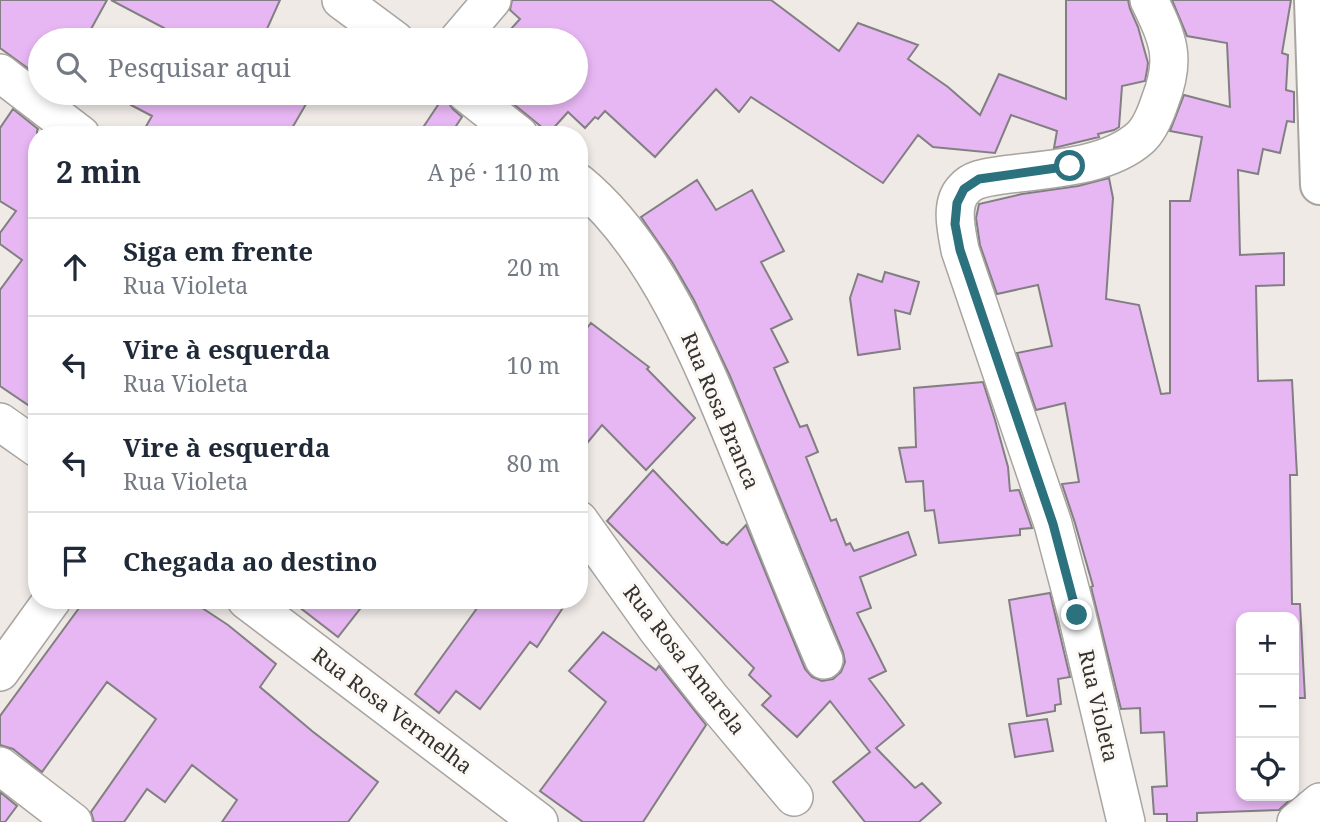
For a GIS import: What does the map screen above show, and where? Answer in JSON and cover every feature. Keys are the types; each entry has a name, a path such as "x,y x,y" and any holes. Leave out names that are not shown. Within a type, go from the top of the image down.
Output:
{"street":[{"path":"341,0 379,28"},
{"path":"468,28 492,0"},
{"name":"Rua Violeta","path":"1126,822 1053,524 960,250 955,224 957,203 964,189 979,179 1070,166 1105,157 1126,148 1142,136 1166,87 1170,65 1169,47 1163,28 1149,0"},
{"path":"1314,0 1320,186"},
{"path":"0,73 28,94"},
{"path":"42,105 69,126"},
{"path":"481,105 508,126"},
{"name":"Rua Rosa Branca","path":"588,190 624,230 656,276 682,323 723,413 789,580 824,660"},
{"path":"0,422 28,442"},
{"name":"Rua Rosa Amarela","path":"588,533 656,628 794,797"},
{"path":"0,672 46,609"},
{"name":"Rua Rosa Vermelha","path":"258,609 539,822"},
{"path":"0,766 73,822"},
{"path":"1296,822 1320,802"}],"building":[{"path":"0,0 107,0 92,28 28,28 28,68 0,48"},
{"path":"111,0 280,0 267,28 164,28"},
{"path":"512,0 771,0 839,51 858,23 918,45 908,59 948,87 980,115 999,74 1066,99 1066,0 1128,0 1148,63 1145,81 1122,86 1119,127 1098,134 1099,137 1054,148 1057,131 1011,115 995,153 933,147 918,135 883,183 751,97 739,112 716,89 655,157 605,111 587,126 583,126 568,112 555,126 540,126 515,105 588,105 588,28 512,28 520,19 510,10"},
{"path":"1172,0 1291,0 1282,53 1288,55 1286,90 1294,92 1294,122 1287,121 1280,153 1263,149 1258,174 1238,170 1240,255 1284,253 1284,285 1256,286 1258,381 1292,380 1297,475 1290,475 1292,604 1300,604 1305,698 1299,698 1299,612 1236,612 1236,801 1289,801 1279,810 1197,813 1197,822 1167,822 1167,814 1154,814 1152,787 1167,786 1164,732 1141,733 1140,708 1121,709 1091,587 1093,586 1062,484 1079,482 1065,403 1036,410 1017,353 1052,346 1038,285 997,294 980,245 976,218 979,204 1109,178 1113,198 1106,299 1139,305 1161,394 1170,393 1170,201 1190,201 1202,137 1170,131 1184,95 1230,107 1227,43 1187,36"},
{"path":"131,105 306,105 293,126 146,126 152,116"},
{"path":"438,105 450,105 462,117 456,126 424,126"},
{"path":"13,109 34,126 28,126 28,405 0,386 0,290 22,260 0,244 0,233 16,211 0,201 0,128"},
{"path":"697,180 716,210 752,190 784,251 761,262 792,319 771,329 788,362 774,368 800,427 807,425 818,452 806,457 831,521 836,519 846,545 850,543 854,551 908,532 916,555 860,577 871,608 857,613 886,671 869,679 904,725 876,748 915,788 922,783 941,803 919,822 865,822 833,782 870,752 830,701 797,737 762,705 771,696 749,675 754,668 607,521 653,470 722,543 727,545 746,525 805,669 812,677 822,681 833,679 841,672 845,662 843,652 730,376 694,300 641,217"},
{"path":"885,272 919,282 910,314 895,310 900,349 858,355 850,298 858,274 882,282"},
{"path":"591,323 649,367 647,369 695,418 646,470 602,425 588,442 588,327"},
{"path":"983,382 1008,467 1010,491 1019,490 1032,528 1020,529 1020,535 939,543 934,510 925,511 923,481 906,482 899,448 916,447 914,388"},
{"path":"1050,593 1070,677 1058,679 1061,704 1055,705 1055,711 1027,716 1009,600"},
{"path":"78,609 204,609 276,664 260,687 378,782 348,822 222,822 237,800 192,765 165,802 147,789 124,822 94,822 91,812 156,719 107,682 42,772 13,749 0,745 0,716"},
{"path":"302,609 360,609 338,637"},
{"path":"476,609 562,609 537,647 530,642 480,709 456,691 439,713 415,694"},
{"path":"603,632 656,670 659,666 706,725 643,822 583,822 540,791 606,702 569,671"},
{"path":"1047,719 1053,751 1015,757 1009,724"},
{"path":"0,792 17,806 5,822 0,822"}],"route":[{"path":"1070,166 979,179 964,189 957,203 955,224 960,250 1053,524 1077,615"}]}
